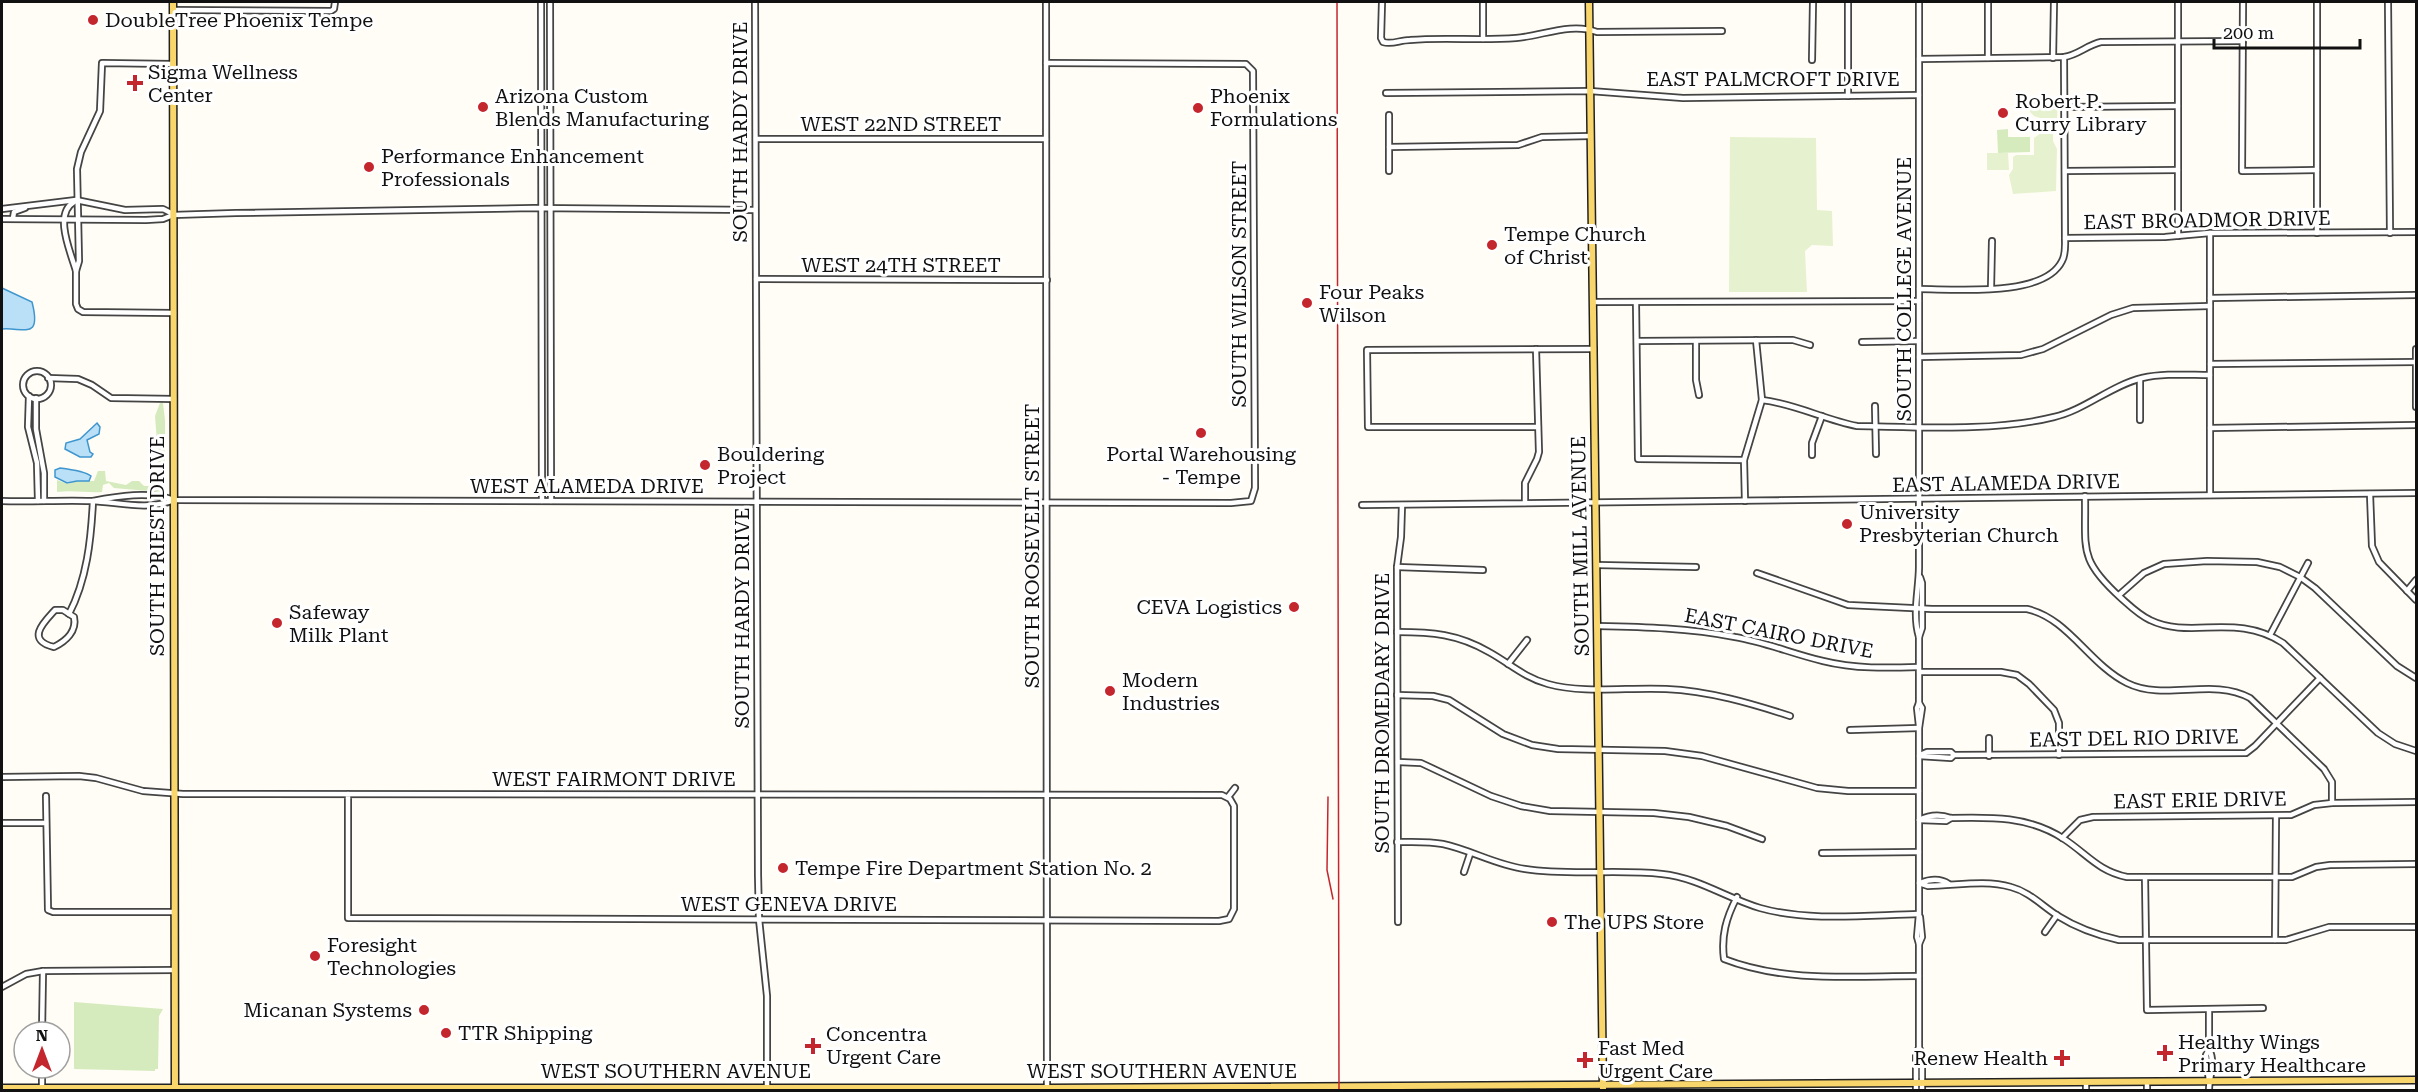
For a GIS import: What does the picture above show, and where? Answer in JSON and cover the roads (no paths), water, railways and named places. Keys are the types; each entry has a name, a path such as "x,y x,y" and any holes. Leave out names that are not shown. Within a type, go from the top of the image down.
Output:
{"main road":[{"name":"SOUTH PRIEST DRIVE","path":"172,2 175,1089"},
{"name":"SOUTH MILL AVENUE","path":"1589,2 1603,1088"},
{"name":"WEST SOUTHERN AVENUE","path":"2,1088 1352,1089 1919,1087 2086,1082 2416,1080"}],"street":[{"path":"172,10 331,11 334,9 335,2"},
{"path":"541,2 542,501"},
{"path":"550,2 551,501"},
{"name":"SOUTH HARDY DRIVE","path":"755,2 759,919 767,996 767,1089"},
{"name":"SOUTH ROOSEVELT STREET","path":"1046,2 1047,1089"},
{"path":"1383,2 1380,32 1383,42 1393,43 1408,40 1517,38 1551,30 1722,31"},
{"path":"1483,2 1484,39"},
{"path":"1812,60 1813,2"},
{"path":"1848,2 1848,96"},
{"name":"SOUTH COLLEGE AVENUE","path":"1919,1087 1916,1053 1919,1048 1919,944 1922,924 1919,914 1919,728 1917,708 1919,703 1917,582 1919,576 1920,2"},
{"path":"1988,2 1988,58"},
{"path":"2053,58 2054,2"},
{"path":"2178,2 2178,236"},
{"path":"2243,2 2242,171 2317,170"},
{"path":"2317,2 2317,233"},
{"path":"2388,2 2390,233"},
{"path":"1919,58 2053,58 2074,56 2090,45 2101,42 2243,41"},
{"path":"2064,57 2065,238"},
{"path":"172,64 102,63 101,107 78,160 76,200 79,261 76,271 76,304 80,311 174,313"},
{"name":"SOUTH WILSON STREET","path":"1046,63 1246,64 1251,67 1254,74 1255,488 1251,501"},
{"name":"EAST PALMCROFT DRIVE","path":"1386,93 1590,91 1683,98 1919,95"},
{"path":"2066,107 2178,106"},
{"path":"1389,115 1389,171"},
{"path":"1389,147 1518,146 1542,137 1591,136"},
{"name":"WEST 22ND STREET","path":"756,139 1046,139"},
{"path":"2066,171 2178,170"},
{"path":"2,209 76,200 125,210 163,209 173,215"},
{"path":"76,200 68,206 64,218 66,240 76,271"},
{"path":"13,218 16,211 32,204"},
{"path":"2,219 163,219 173,215 542,208 755,210"},
{"name":"EAST BROADMOR DRIVE","path":"1919,289 2025,286 2055,271 2064,256 2065,238 2178,236 2210,233 2416,232"},
{"path":"2210,233 2210,495"},
{"path":"1991,288 1992,241"},
{"name":"WEST 24TH STREET","path":"756,279 1047,280"},
{"path":"2210,298 2416,295"},
{"path":"1593,302 1919,301"},
{"path":"1636,303 1638,459 1744,460"},
{"path":"1919,357 2021,355 2043,349 2111,315 2133,308 2210,306"},
{"path":"1745,501 1744,460 1762,400 1756,340"},
{"path":"1637,341 1792,340 1810,345"},
{"path":"1696,341 1696,380 1699,395"},
{"path":"1862,342 1919,341"},
{"path":"1525,503 1525,483 1539,452 1536,349"},
{"path":"1538,427 1368,427 1367,350 1594,349"},
{"path":"2416,349 2416,406"},
{"path":"2210,364 2416,362"},
{"path":"29,396 44,397 49,391 48,378 40,371 27,375 23,384 29,396 28,427 37,463 41,501"},
{"path":"1762,400 1782,403 1857,426 2001,426 2029,423 2066,414 2140,379 2162,375 2210,375"},
{"path":"48,378 78,379 111,398 174,399"},
{"path":"2140,379 2140,420"},
{"path":"36,398 36,429 44,473 41,501"},
{"path":"1875,406 1876,454"},
{"path":"2066,414 2069,422"},
{"path":"1812,455 1812,442 1821,416"},
{"path":"2210,428 2416,425"},
{"name":"EAST ALAMEDA DRIVE","path":"1596,502 2416,493"},
{"path":"2370,494 2373,546 2379,562 2416,600"},
{"name":"WEST ALAMEDA DRIVE","path":"93,501 132,496 164,496 174,500 1244,503 1251,501"},
{"path":"2085,496 2085,543 2088,558 2103,580 2138,613 2166,625 2236,626 2252,628 2271,635 2283,643 2378,733 2395,744 2416,752"},
{"name":"WEST ALAMEDA DRIVE","path":"2,501 164,504 174,500"},
{"path":"69,614 80,593 85,573 93,501"},
{"path":"1362,505 1596,502"},
{"name":"SOUTH DROMEDARY DRIVE","path":"1398,922 1397,567 1401,537 1401,505"},
{"path":"2119,595 2144,573 2164,564 2207,561 2257,562 2280,567 2300,577 2397,666 2416,678"},
{"path":"2271,635 2308,563"},
{"path":"1597,565 1696,567"},
{"path":"1397,567 1483,570"},
{"path":"1757,573 1848,605 2027,609 2042,612 2107,670 2127,683 2145,689 2160,690 2225,689 2250,698 2324,769 2332,782 2332,803"},
{"path":"2407,591 2416,580"},
{"path":"55,610 63,610 69,614 74,617 76,625 73,632 60,644 54,647 39,638 40,626 55,610"},
{"name":"EAST CAIRO DRIVE","path":"1598,626 1699,630 1764,643 1816,659 1849,666 2001,672 2017,675 2030,684 2054,710 2059,723 2059,754"},
{"path":"1397,632 1439,633 1467,641 1525,676 1549,684 1598,688 1667,689 1703,693 1743,701 1790,716"},
{"path":"1508,664 1527,640"},
{"name":"EAST DEL RIO DRIVE","path":"1919,756 1927,752 1989,756 2246,753 2320,678"},
{"path":"2124,691 2127,683"},
{"path":"1397,695 1433,696 1449,700 1503,734 1532,744 1558,749 1665,751 1702,756 1817,788 1848,791 1919,791"},
{"path":"1851,730 1919,728"},
{"path":"1989,738 1989,756"},
{"path":"1398,762 1421,763 1491,796 1521,806 1550,811 1654,813 1689,817 1727,826 1762,839"},
{"name":"WEST FAIRMONT DRIVE","path":"2,777 96,777 137,790 173,794 1048,795 1229,798"},
{"path":"1229,798 1235,788"},
{"name":"WEST GENEVA DRIVE","path":"348,794 348,918 1219,921 1229,919 1234,909 1234,806 1229,798"},
{"path":"46,796 48,910 53,912 173,912"},
{"name":"EAST ERIE DRIVE","path":"2062,838 2080,820 2093,817 2276,816 2291,815 2314,805 2332,803 2416,802"},
{"path":"2275,940 2276,816"},
{"path":"1919,820 2010,818 2034,824 2062,838 2098,867 2112,874 2145,878 2292,877 2316,867 2330,865 2416,864"},
{"path":"2,823 46,823"},
{"path":"1397,842 1444,844 1524,869 1663,874 1712,886 1758,907 1785,914 1919,914"},
{"path":"1821,853 1919,852"},
{"path":"1464,872 1470,854"},
{"path":"2145,878 2146,1010 2263,1008"},
{"path":"1919,883 1928,880 1943,880 1949,884 1990,883 2013,887 2032,896 2057,915 2097,935 2119,940 2275,940 2294,938 2329,927 2416,927"},
{"path":"1737,897 1725,924 1722,943 1724,959 1744,967 1792,976 1919,976"},
{"path":"2045,932 2057,915"},
{"path":"2,987 26,974 42,971 174,970"},
{"path":"42,971 42,1020"},
{"path":"2209,1010 2209,1049 2212,1062 2209,1090"},
{"path":"42,1080 42,1088"},
{"path":"2086,1082 2086,1090"},
{"path":"2146,1090 2147,1082"}],"water":[{"path":"2,288 32,302 34,322 32,327 23,330 2,329"},
{"path":"97,423 100,427 99,434 87,440 90,452 93,454 91,457 80,457 65,449 66,443 80,439"},
{"path":"60,468 91,476 89,481 67,483 55,477 55,470"}],"railway":[{"path":"1337,2 1339,1090"},
{"path":"1328,797 1327,870 1333,899"}],"place":[{"name":"DoubleTree Phoenix Tempe","path":"93,20"},
{"name":"Sigma Wellness Center","path":"135,83"},
{"name":"Arizona Custom Blends Manufacturing","path":"483,107"},
{"name":"Phoenix Formulations","path":"1198,108"},
{"name":"Robert P. Curry Library","path":"2003,113"},
{"name":"Performance Enhancement Professionals","path":"369,167"},
{"name":"Tempe Church of Christ","path":"1492,245"},
{"name":"Four Peaks Wilson","path":"1307,303"},
{"name":"Portal Warehousing - Tempe","path":"1201,433"},
{"name":"Bouldering Project","path":"705,465"},
{"name":"University Presbyterian Church","path":"1847,524"},
{"name":"CEVA Logistics","path":"1294,607"},
{"name":"Safeway Milk Plant","path":"277,623"},
{"name":"Modern Industries","path":"1110,691"},
{"name":"Tempe Fire Department Station No. 2","path":"783,868"},
{"name":"The UPS Store","path":"1552,922"},
{"name":"Foresight Technologies","path":"315,956"},
{"name":"Micanan Systems","path":"424,1010"},
{"name":"TTR Shipping","path":"446,1033"},
{"name":"Concentra Urgent Care","path":"813,1046"},
{"name":"Healthy Wings Primary Healthcare","path":"2165,1053"},
{"name":"Renew Health","path":"2062,1058"},
{"name":"Fast Med Urgent Care","path":"1585,1060"}]}
